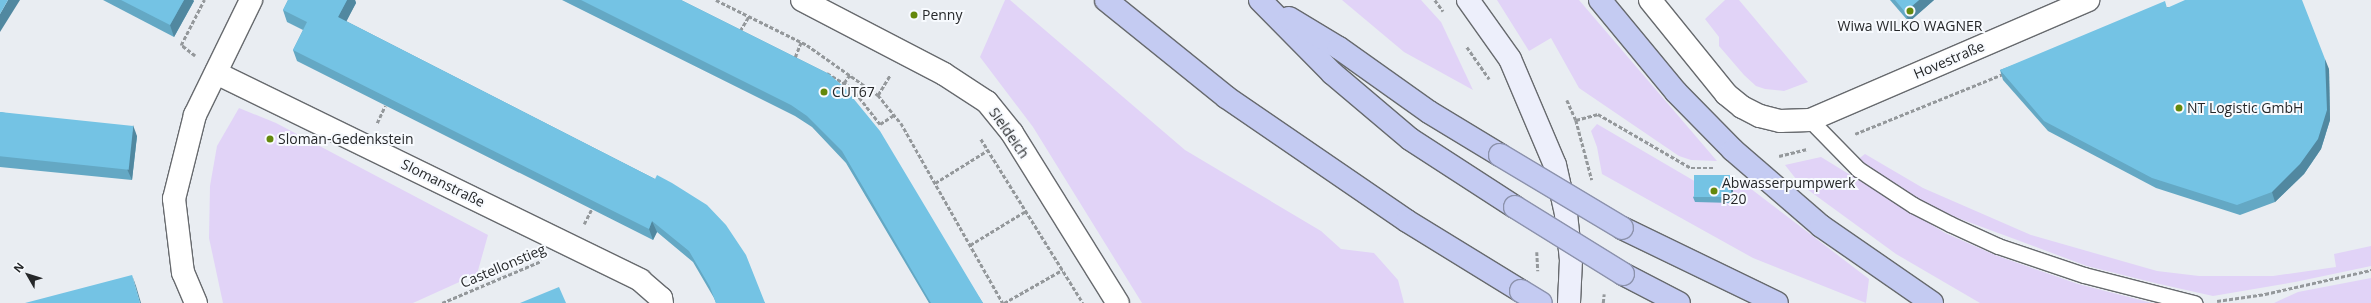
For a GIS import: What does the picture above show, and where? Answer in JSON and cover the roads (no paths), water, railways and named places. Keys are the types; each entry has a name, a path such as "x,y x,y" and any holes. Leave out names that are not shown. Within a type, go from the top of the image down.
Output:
{"highway":[{"path":"1106,0 1226,98 1408,221 1541,303"},
{"path":"1600,0 1676,92 1733,150 1821,226 1932,303"},
{"path":"1262,2 1339,48 1430,112 1622,228 1777,303"},
{"path":"1262,2 1332,73 1410,139 1515,207 1623,274 1679,303"}],"street":[{"path":"196,303 183,273 174,199 195,115 251,0"},
{"name":"Sieldeich","path":"802,0 944,74 987,102 1012,133 1118,303"},
{"path":"1468,0 1510,59 1555,165 1566,214 1572,260 1569,303"},
{"path":"1650,0 1726,94 1742,107 1760,116 1780,121 1810,120"},
{"name":"Hovestraße","path":"1810,120 2088,0"},
{"name":"Slomanstraße","path":"216,73 640,280 661,298 662,303"}],"lane":[{"path":"1810,120 1858,169 1913,205 1998,246 2084,275 2188,302"}],"place":[{"name":"Wiwa WILKO WAGNER","path":"1910,11"},
{"name":"Penny","path":"914,15"},
{"name":"CUT67","path":"824,92"},
{"name":"NT Logistic GmbH","path":"2179,108"},
{"name":"Sloman-Gedenkstein","path":"270,139"},
{"name":"Abwasserpumpwerk P20","path":"1714,191"}]}
